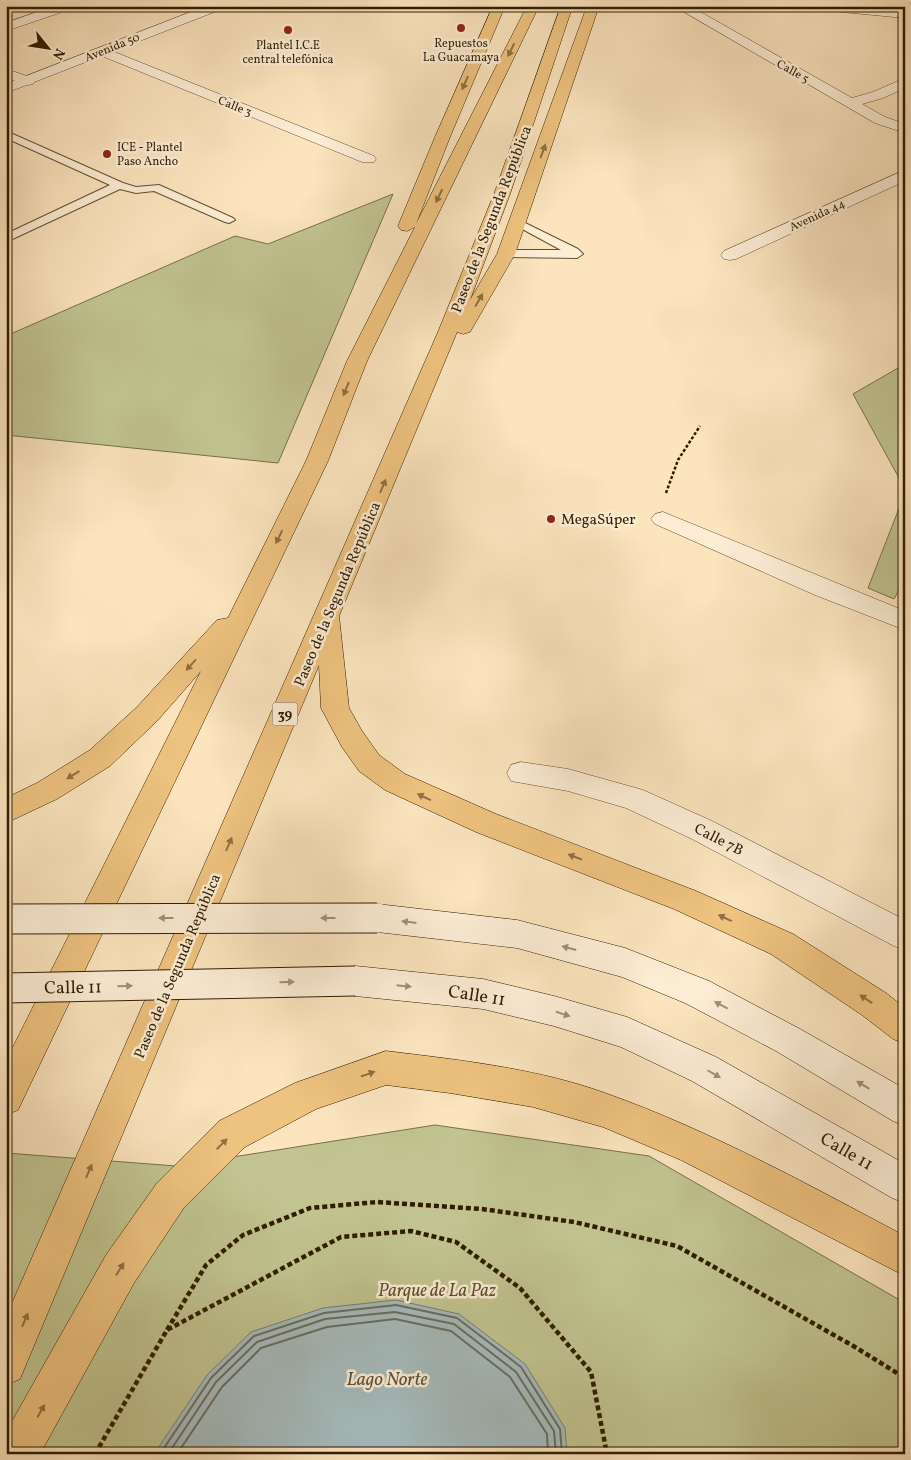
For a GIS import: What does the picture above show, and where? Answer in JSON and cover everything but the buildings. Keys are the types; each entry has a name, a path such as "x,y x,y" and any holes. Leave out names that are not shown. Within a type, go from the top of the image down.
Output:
{"highway":[{"path":"6,1098 317,461 357,361 423,181 493,24 499,6"},
{"path":"357,361 533,6"},
{"path":"412,419 506,254 587,8"},
{"name":"Paseo de la Segunda República","path":"6,1365 412,419 502,194 587,8"},
{"path":"6,811 47,791 100,758 147,714 247,602"},
{"path":"328,614 335,708 352,739 369,763 395,782 425,798 486,823 686,900 782,944 874,1004 905,1028"},
{"path":"17,1454 120,1269 170,1196 232,1134 307,1095 386,1068 450,1076 533,1090 604,1110 694,1148 789,1195 905,1257"}],"street":[{"path":"6,27 67,6"},
{"name":"Avenida 50","path":"6,89 218,6"},
{"path":"821,6 905,14"},
{"name":"Calle 5","path":"679,7 880,120 905,130"},
{"name":"Calle 3","path":"102,51 368,160"},
{"path":"6,73 28,81"},
{"path":"849,102 878,95 905,82"},
{"name":"Avenida 44","path":"730,255 905,175"},
{"path":"663,519 905,621"},
{"name":"Calle 7B","path":"521,773 568,780 633,798 702,830 905,936"},
{"path":"6,919 377,918 517,934 625,963 697,992 788,1040 905,1110"},
{"name":"Calle 11","path":"6,988 355,981 484,994 554,1011 627,1034 704,1069 905,1185"}],"lane":[{"path":"6,134 119,185 136,190 155,187 229,220"},
{"path":"6,239 119,185"},
{"path":"506,254 577,254 517,222"}],"path":[{"path":"663,519 666,490 678,460 700,426"},
{"path":"95,1454 206,1265 243,1235 310,1208 377,1202 473,1208 574,1222 677,1246 855,1347 905,1378"},
{"path":"167,1330 341,1237 411,1231 456,1242 520,1288 591,1372 607,1454"}],"green space":[{"path":"393,194 278,463 6,435 6,336 235,236 268,244"},
{"path":"905,364 905,489 853,394"},
{"path":"905,493 905,579 894,599 868,588"},
{"name":"Parque de La Paz","path":"435,1125 649,1156 905,1303 905,1454 6,1454 6,1153 176,1166"}],"water":[{"name":"Lago Norte","path":"396,1300 459,1314 525,1364 565,1428 567,1454 154,1454 207,1375 251,1332 323,1308"}],"place":[{"name":"Repuestos La Guacamaya","path":"461,28"},
{"name":"Plantel I.C.E central telefónica","path":"288,30"},
{"name":"ICE - Plantel Paso Ancho","path":"107,154"},
{"name":"MegaSúper","path":"551,519"}]}
